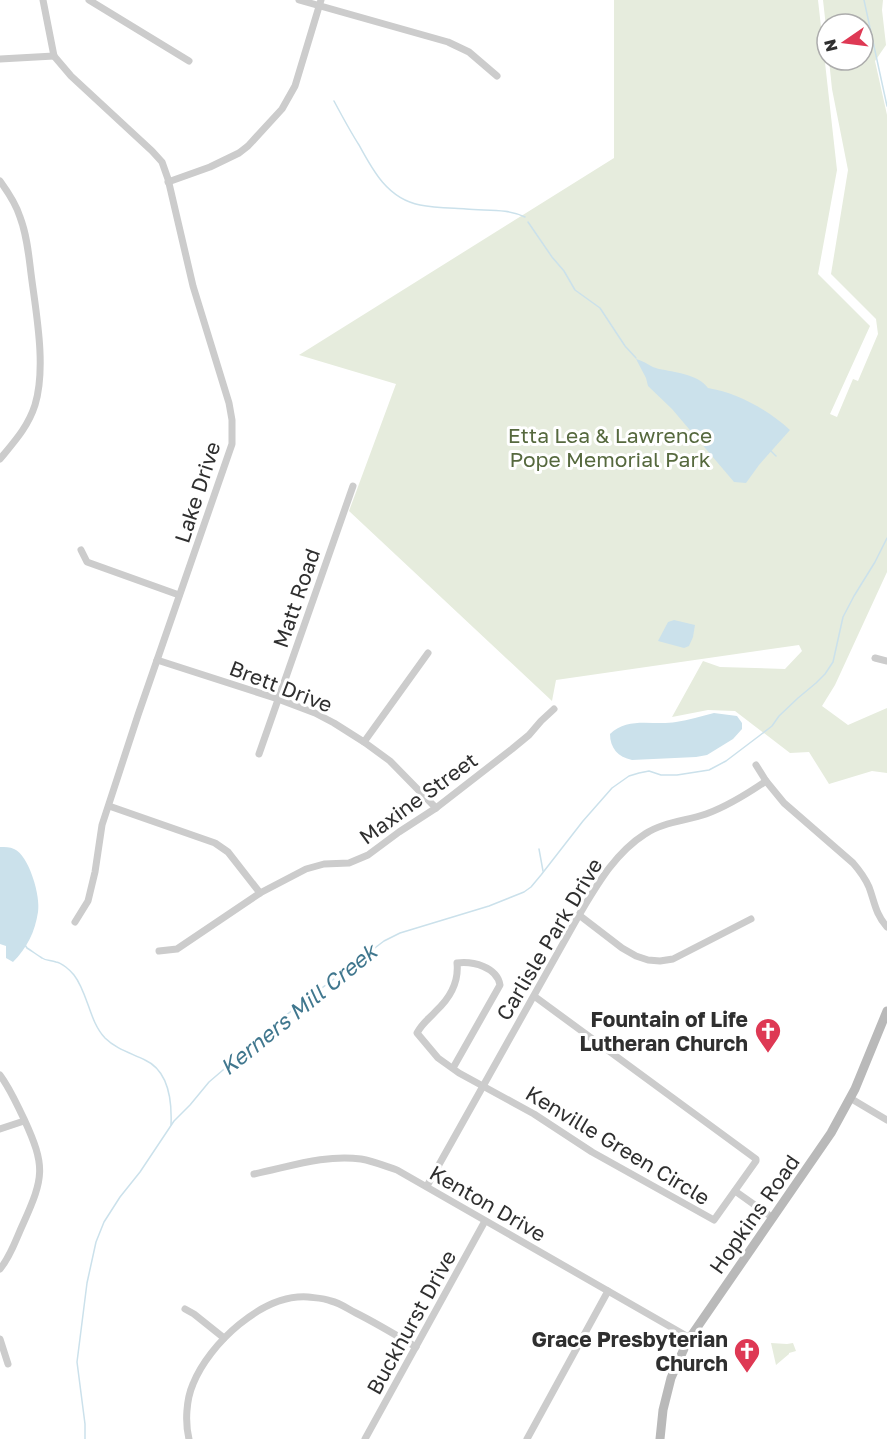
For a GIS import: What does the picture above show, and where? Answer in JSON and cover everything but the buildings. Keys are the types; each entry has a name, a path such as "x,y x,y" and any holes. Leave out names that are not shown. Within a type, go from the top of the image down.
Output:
{"main road":[{"name":"Hopkins Road","path":"660,1439 663,1410 671,1378 690,1338 831,1133 850,1098 887,1011"}],"street":[{"path":"0,59 54,56 43,0"},
{"path":"89,0 189,61"},
{"path":"299,0 320,3 448,42 469,52 497,76"},
{"path":"168,182 210,167 239,153 273,119 295,86 320,3"},
{"name":"Lake Drive","path":"54,56 71,76 162,162 194,286 230,403 233,426 232,444 102,825 88,901 75,922"},
{"path":"0,181 15,206 24,230 33,288 40,369 39,391 31,415 17,440 2,454"},
{"name":"Matt Road","path":"259,754 353,486"},
{"path":"81,550 87,562 179,595"},
{"path":"364,742 428,653"},
{"path":"875,658 887,661"},
{"name":"Brett Drive","path":"158,660 278,699 334,723 390,761 436,808"},
{"name":"Maxine Street","path":"159,951 177,949 260,893 306,869 324,864 349,863 368,855 436,808 512,749 554,709"},
{"path":"756,765 784,803 863,874 876,911 887,927"},
{"name":"Carlisle Park Drive","path":"427,1186 603,875 622,853 647,832 720,808 766,781"},
{"path":"109,806 215,843 228,852 260,893"},
{"path":"579,915 636,956 660,961 673,959 750,919"},
{"path":"453,1068 500,986 496,976 473,962 457,963 457,981 448,998 422,1023 417,1033 438,1058 453,1068 483,1085"},
{"name":"Kenville Green Circle","path":"483,1085 534,1114 592,1152 714,1220 756,1161 534,996"},
{"path":"0,1075 12,1092 38,1152 39,1163 35,1196 12,1249 0,1269"},
{"path":"850,1098 887,1120"},
{"path":"0,1129 24,1121"},
{"name":"Kenton Drive","path":"254,1174 343,1158 363,1159 397,1170 690,1338"},
{"path":"735,1191 773,1218"},
{"name":"Buckhurst Drive","path":"365,1439 486,1221"},
{"path":"527,1439 608,1291"},
{"path":"189,1439 187,1433 189,1400 193,1384 209,1354 224,1338 261,1309 290,1299 309,1297 334,1302 416,1347"},
{"path":"185,1309 224,1338"},
{"path":"0,1339 8,1364"}],"green space":[{"name":"Etta Lea & Lawrence Pope Memorial Park","path":"614,0 818,0 819,12 815,12 815,72 826,72 837,170 818,274 870,326 830,414 837,417 853,379 858,381 878,334 876,319 831,274 848,170 830,72 875,72 875,61 887,115 887,572 835,685 822,706 848,725 887,708 887,773 872,771 829,784 809,752 790,753 735,711 708,710 672,717 703,661 720,667 785,669 802,651 799,645 556,680 552,701 349,511 396,384 299,355 614,158"},
{"name":"Etta Lea & Lawrence Pope Memorial Park","path":"823,0 883,0 886,45 875,61 875,12 824,12"},
{"path":"771,1343 793,1343 796,1351 789,1353 776,1365"}],"water":[{"path":"636,359 656,368 692,377 704,383 708,388 741,398 762,409 790,430 746,483 734,482 672,409 648,386"},
{"path":"674,620 695,625 689,646 684,648 658,641 668,622"},
{"path":"714,713 737,716 742,723 742,729 733,739 707,755 632,760 619,754 611,744 610,734 625,725 676,722"},
{"path":"0,847 14,849 24,859 33,877 38,897 35,926 26,945 13,962 6,958 6,946 0,944"}],"waterway":[{"name":"Kerners Mill Creek","path":"864,0 887,106"},
{"path":"334,101 376,174 399,197 426,206 504,211 525,217"},
{"path":"528,222 575,290 600,308 625,346 636,358"},
{"path":"771,451 776,456"},
{"name":"Kerners Mill Creek","path":"85,1439 77,1362 87,1283 96,1242 104,1222 120,1197 140,1172 174,1121 209,1082 269,1028 384,941 400,933 489,906 531,887 612,788 629,776 649,771 661,775 677,775 709,770 726,761 772,726 779,716 825,674 833,662 843,617 887,538"},
{"path":"539,849 543,871"},
{"path":"25,945 44,959 61,964 72,973 79,982 95,1024 109,1042 145,1060 159,1072 170,1097 171,1125"}],"place":[{"name":"Fountain of Life Lutheran Church","path":"768,1054"},
{"name":"Grace Presbyterian Church","path":"747,1374"}]}
